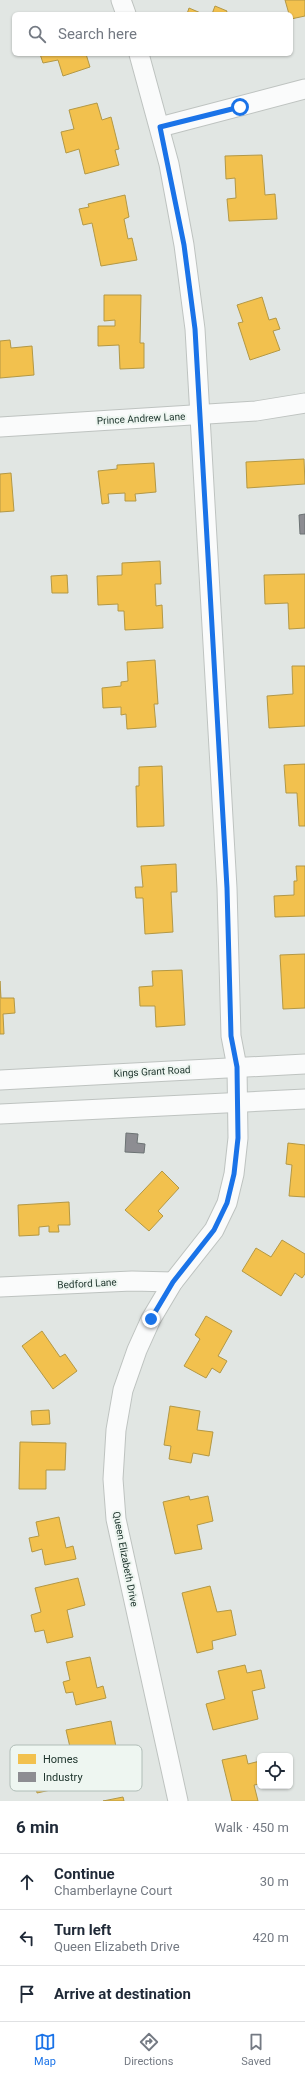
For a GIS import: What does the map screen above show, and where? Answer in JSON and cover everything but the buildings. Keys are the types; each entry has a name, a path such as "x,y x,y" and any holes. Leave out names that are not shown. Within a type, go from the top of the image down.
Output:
{"street":[{"path":"121,0 125,12"},
{"name":"Queen Elizabeth Drive","path":"141,56 160,127 184,245 195,329 227,888 231,1036 237,1067 238,1103 234,1174 227,1203 214,1230 173,1282 151,1319 137,1350 123,1390 116,1430 113,1478 116,1519 178,1801"},
{"path":"160,127 305,89"},
{"name":"Prince Andrew Lane","path":"0,427 256,411 305,403"},
{"name":"Kings Grant Road","path":"0,1080 305,1064"},
{"path":"0,1114 305,1099"},
{"name":"Bedford Lane","path":"0,1287 132,1281 173,1282"}],"route":[{"path":"151,1319 173,1282 188,1261 214,1230 227,1203 234,1174 238,1138 237,1067 231,1036 227,888 195,329 184,245 169,164 160,127 240,107"}]}
